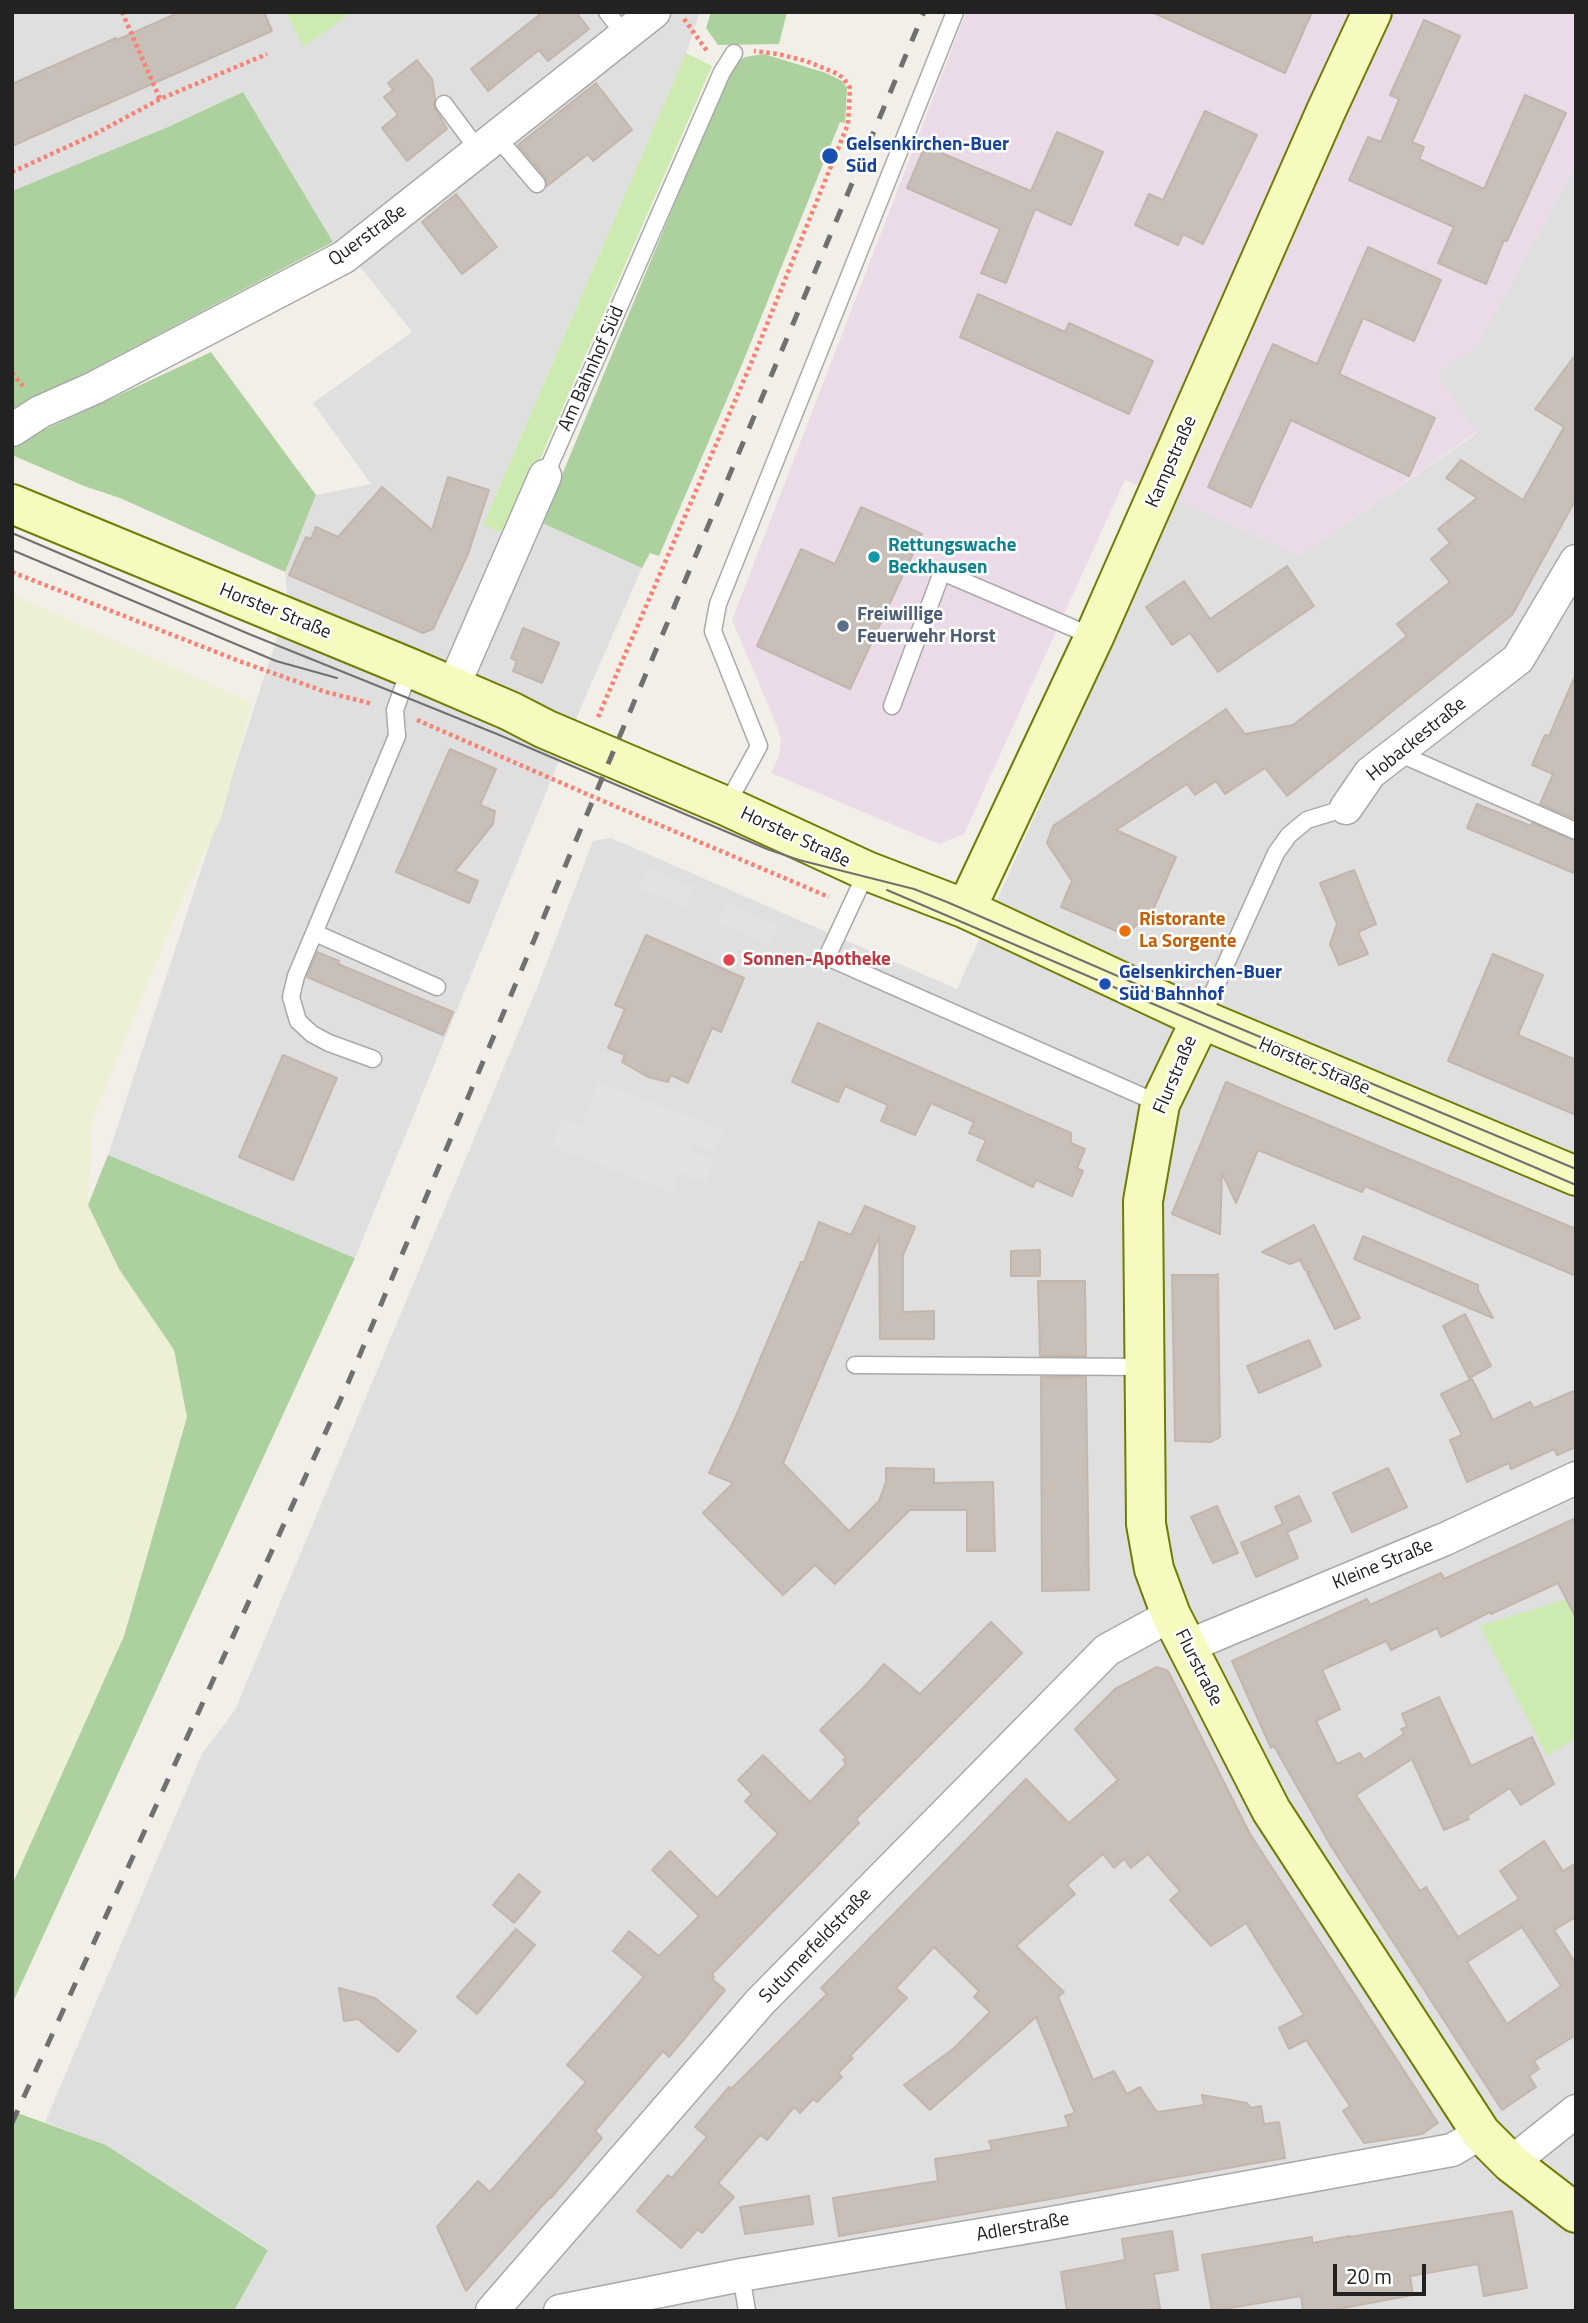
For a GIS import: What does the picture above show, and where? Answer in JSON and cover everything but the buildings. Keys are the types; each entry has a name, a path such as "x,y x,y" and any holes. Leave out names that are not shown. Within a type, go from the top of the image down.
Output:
{"street":[{"name":"Querstraße","path":"12,429 40,412 94,388 344,257 488,144 616,24 654,12"},
{"name":"Kampstraße","path":"966,909 1094,637 1326,111 1373,12"},
{"name":"Am Bahnhof Süd","path":"453,687 545,476"},
{"name":"Horster Straße","path":"12,504 410,668 726,806 867,871 966,909 1200,1019 1576,1176"},
{"name":"Hobackestraße","path":"1346,808 1370,774 1518,659 1576,561"},
{"name":"Flurstraße","path":"1200,1019 1160,1104 1143,1201 1146,1524 1154,1569 1180,1631 1271,1810 1481,2133 1511,2163 1576,2213"},
{"name":"Kleine Straße","path":"1180,1631 1445,1539 1576,1478"},
{"name":"Sutumerfeldstraße","path":"492,2311 760,2002 1107,1650 1180,1631"},
{"path":"1511,2163 1576,2110"},
{"name":"Adlerstraße","path":"560,2311 741,2275 1046,2224 1452,2150 1481,2133"}],"lane":[{"path":"726,806 759,746 713,631 718,604 955,12"},
{"name":"Am Bahnhof Süd","path":"545,476 722,72 734,53"},
{"path":"444,104 537,184"},
{"path":"892,706 942,572 1094,637"},
{"path":"373,1059 312,1034 298,1021 291,997 296,975 397,736 410,668"},
{"path":"1398,753 1576,831"},
{"name":"Hobackestraße","path":"1200,1019 1276,853 1289,835 1307,820 1346,808"},
{"path":"867,871 827,957 1160,1104"},
{"path":"315,933 437,987"},
{"path":"855,1365 1144,1367"},
{"path":"741,2275 747,2311"}],"path":[{"path":"122,12 160,99"},
{"path":"679,12 722,72"},
{"path":"586,747 744,378 848,124 850,88 838,74 806,61 764,51 734,53"},
{"path":"12,172 95,134 160,99 267,54"},
{"path":"12,572 326,692 401,713 829,897"}],"shaded area":[{"path":"12,12 700,12 686,53 483,525 514,516 542,523 642,568 584,700 355,1258 108,1155 288,604 285,572 316,495 371,484 313,403 412,332 358,264 333,242 243,92 168,127 12,191"},
{"path":"966,12 1576,12 1576,164 1477,345 1436,375 1477,432 1300,555 1177,500 1125,480 964,834 939,844 771,773 779,756 781,741 732,620"},
{"path":"1576,164 1576,2311 234,2311 268,2249 106,2145 45,2122 202,1754 235,1710 537,988 593,841 611,838 957,989 1177,500 1300,555 1477,433 1436,375 1477,345"},
{"path":"647,868 693,887 685,908 639,889"},
{"path":"726,903 778,925 770,945 717,923"},
{"path":"598,1082 724,1130 715,1152 693,1144 690,1150 714,1161 706,1183 680,1173 672,1193 552,1146 563,1119 581,1125"}],"green space":[{"path":"286,12 353,12 303,47"},
{"path":"711,12 787,12 779,44 718,45 706,28"},
{"path":"686,53 712,66 507,535 483,525"},
{"path":"764,54 826,73 842,81 847,88 845,123 840,122 743,362 659,556 650,553 642,568 542,523 732,65 745,57"},
{"path":"243,92 333,242 12,412 12,191 168,127"},
{"path":"211,352 316,495 285,572 120,498 84,486 12,455 12,445"},
{"path":"12,594 252,703 221,818 176,914 93,1118 88,1205 119,1269 174,1350 187,1417 124,1636 12,1885"},
{"path":"108,1155 355,1258 12,2004 12,1885 124,1636 187,1417 174,1350 119,1269 88,1205"},
{"path":"1576,1596 1576,1738 1547,1756 1480,1626"},
{"path":"12,2111 106,2145 268,2250 234,2311 12,2311"}],"tram line":[{"path":"12,533 767,849 799,860 914,889 947,902 1203,1013 1576,1169"},
{"path":"12,550 276,661 337,678"},
{"path":"887,890 1576,1185"}],"railway":[{"path":"12,2123 348,1383 924,12"}],"place":[{"name":"Gelsenkirchen-Buer Süd","path":"830,156"},
{"name":"Rettungswache Beckhausen","path":"874,557"},
{"name":"Freiwillige Feuerwehr Horst","path":"843,626"},
{"name":"Ristorante La Sorgente","path":"1125,931"},
{"name":"Sonnen-Apotheke","path":"729,960"},
{"name":"Gelsenkirchen-Buer Süd Bahnhof","path":"1105,984"}]}
